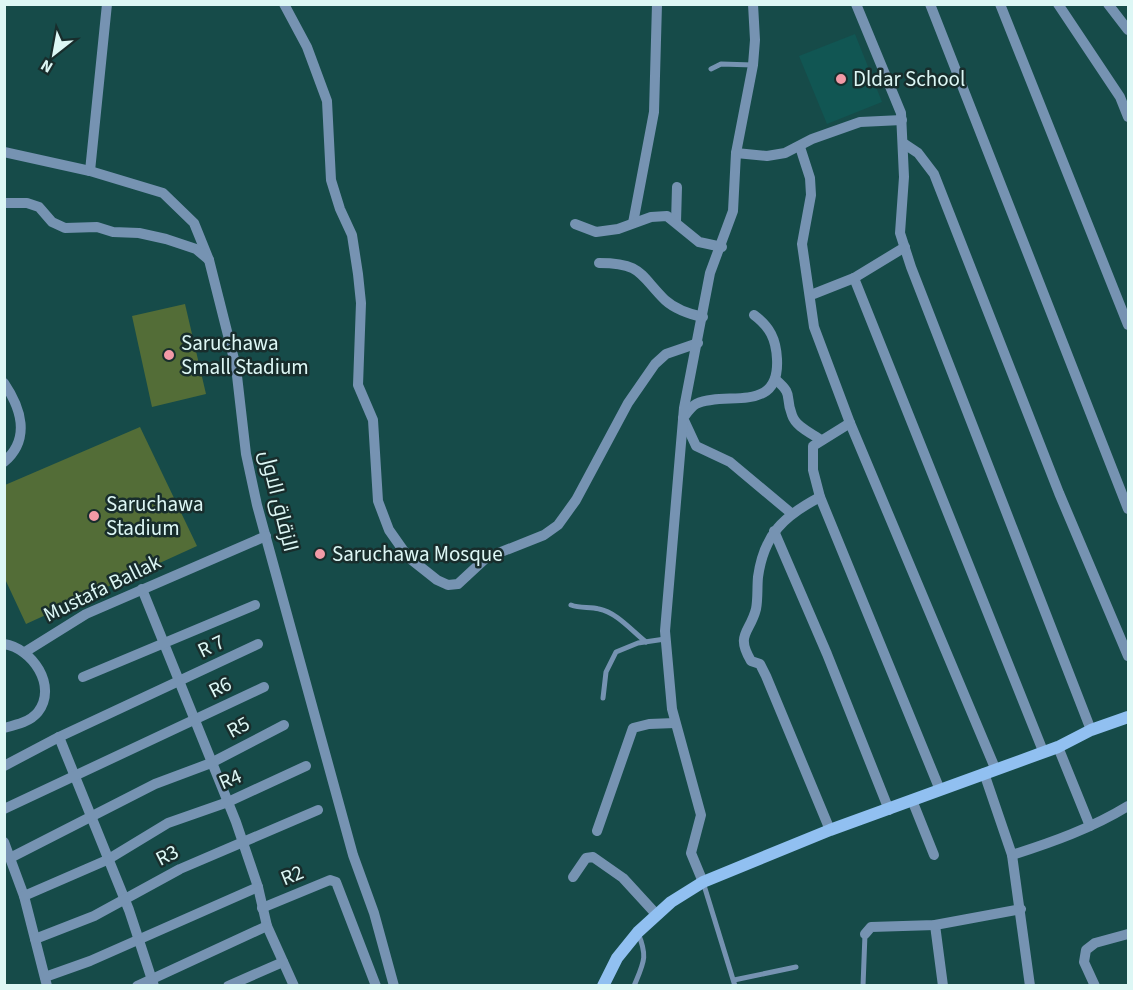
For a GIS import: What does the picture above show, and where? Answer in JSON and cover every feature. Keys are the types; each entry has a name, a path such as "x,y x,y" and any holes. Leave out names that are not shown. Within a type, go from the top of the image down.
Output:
{"street":[{"path":"90,171 107,4"},
{"path":"284,4 307,47 327,101 331,180 340,209 352,235 362,303 357,364 358,385 373,420 378,501 389,530 408,557 437,580 448,585 458,584 486,558 544,535 558,525 576,500 628,403 655,364 666,354 698,343"},
{"path":"633,223 654,112 657,4"},
{"path":"703,882 692,852 701,815 675,723 665,639 683,418 710,273 722,247 733,212 736,153 753,65 755,40 753,4"},
{"path":"856,4 902,120 904,177 900,233 904,247 1091,730"},
{"path":"930,4 1128,509"},
{"path":"1000,4 1128,325"},
{"path":"1058,4 1124,94 1128,117"},
{"path":"1108,4 1128,30"},
{"path":"736,153 767,156 800,147 812,139 860,122 902,120"},
{"path":"903,143 918,153 934,174 1059,493 1128,656"},
{"path":"800,147 810,178 811,195 802,244 814,327 989,771 1012,855 1030,986"},
{"name":"الزقاق الاول","path":"4,152 90,171 163,193 175,202 194,223 209,260 236,368 246,454 266,536 352,855 374,913 394,986"},
{"path":"676,222 677,187"},
{"path":"4,203 27,203 39,207 52,222 65,228 96,227 112,232 139,233 166,239 196,249 209,260"},
{"path":"575,224 596,232 651,216 666,216 699,242 722,247"},
{"path":"811,295 854,278 904,247"},
{"path":"599,262 619,263 638,269 677,309 703,317"},
{"path":"854,278 1043,751"},
{"path":"683,418 693,405 744,400 772,385 778,372 773,335 766,325 754,315"},
{"path":"775,379 786,388 790,396 792,416 797,424 821,440"},
{"path":"4,383 16,400 21,421 16,448 4,462"},
{"path":"683,418 696,446 730,462 791,513"},
{"path":"850,423 813,446 812,455 820,497 940,790"},
{"path":"820,497 791,513 774,531 760,564 756,611 744,633 743,642 751,661 760,664 766,676 830,830"},
{"path":"774,531 827,654 889,810"},
{"name":"Mustafa Ballak","path":"25,651 86,614 266,536"},
{"path":"142,589 228,802 258,887 267,926 294,986"},
{"path":"83,677 255,605"},
{"path":"4,644 25,651 40,672 43,700 31,718 4,728"},
{"name":"R 7","path":"4,766 59,737 258,644"},
{"name":"R6","path":"4,809 195,722 264,687"},
{"path":"603,986 617,958 638,932 656,914 703,882 830,830 1058,747 1091,730 1128,718"},
{"path":"597,831 633,728 649,724 675,723"},
{"name":"R5","path":"10,858 155,784 211,763 284,725"},
{"path":"59,737 125,900 153,982"},
{"path":"1058,747 1090,826"},
{"name":"R4","path":"24,896 107,860 168,823 228,802 306,766"},
{"path":"912,800 934,855"},
{"path":"1012,855 1090,826 1128,806"},
{"name":"R3","path":"35,939 94,916 180,869 318,810"},
{"path":"4,842 24,896 46,981 258,887"},
{"path":"573,877 586,858 593,857 623,878 656,914"},
{"name":"R2","path":"262,908 330,880 336,882 376,986"},
{"path":"865,934 871,927 935,925 1021,909"},
{"path":"935,925 944,986"},
{"path":"137,986 153,982 267,926"},
{"path":"1095,986 1084,962 1086,950 1095,944 1128,934"},
{"path":"228,986 283,962"}],"lane":[{"path":"711,69 721,64 753,65"},
{"path":"572,605 581,609 599,608 609,613 646,642"},
{"path":"603,698 606,672 616,652 621,648 665,639"},
{"path":"703,882 734,983 796,967"},
{"path":"634,986 645,961 645,951 638,932"},
{"path":"863,986 865,934"}],"shaded area":[{"name":"Dldar School","path":"855,34 882,102 827,124 799,56"}],"green space":[{"name":"Saruchawa Small Stadium","path":"185,304 206,394 152,407 132,316"},
{"name":"Saruchawa Stadium","path":"140,427 197,546 26,624 5,579 5,485"}],"place":[{"name":"Dldar School","path":"841,79"},
{"name":"Saruchawa Small Stadium","path":"169,355"},
{"name":"Saruchawa Stadium","path":"94,516"},
{"name":"Saruchawa Mosque","path":"320,554"}]}
